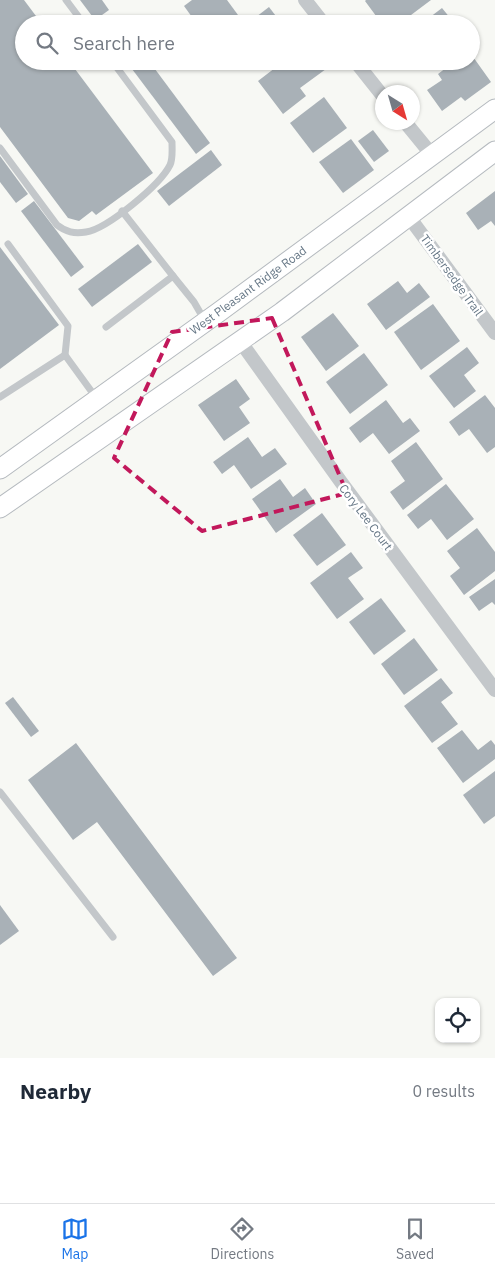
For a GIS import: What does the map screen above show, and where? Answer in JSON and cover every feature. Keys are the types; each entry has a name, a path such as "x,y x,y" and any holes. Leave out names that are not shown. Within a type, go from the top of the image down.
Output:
{"street":[{"path":"305,0 317,15"},
{"path":"362,70 375,86"},
{"name":"West Pleasant Ridge Road","path":"0,469 495,109"},
{"path":"412,130 432,155"},
{"path":"0,508 240,342 495,151"},
{"name":"Timbersedge Trail","path":"409,216 495,333"},
{"name":"Cory Lee Court","path":"240,342 495,690"}],"lane":[{"path":"66,0 77,15"},
{"path":"0,148 57,225 62,229 72,233 87,232 109,222 146,193 171,164 172,142 119,70"},
{"path":"122,211 194,302 206,321"},
{"path":"8,244 68,326 65,355 98,399"},
{"path":"106,327 173,276"},
{"path":"0,397 65,355"},
{"path":"0,792 113,937"}],"highlighted area":[{"path":"272,318 347,493 202,531 114,458 172,332"}],"building":[{"path":"0,0 24,0 35,15 15,15 15,70 76,70 153,173 96,215 92,211 79,221 68,218 0,127"},
{"path":"80,0 102,0 109,10 102,15 91,15"},
{"path":"192,0 227,0 238,15 190,15 184,6"},
{"path":"431,0 411,15 375,15 365,1"},
{"path":"269,7 275,15 259,15"},
{"path":"442,8 448,15 433,15"},
{"path":"480,67 491,82 465,101 461,97 442,111 427,90 442,80 438,74 443,70 480,70"},
{"path":"133,70 156,70 210,143 196,154"},
{"path":"272,70 325,70 300,88 306,96 283,114 258,81"},
{"path":"324,97 347,128 313,153 290,123"},
{"path":"373,130 389,151 374,162 358,141"},
{"path":"351,139 374,170 343,193 319,162"},
{"path":"211,150 222,165 169,206 157,191"},
{"path":"0,156 28,194 16,203 0,182"},
{"path":"495,191 495,226 491,221 478,230 466,213"},
{"path":"34,201 84,267 71,277 21,211"},
{"path":"138,244 152,262 92,307 78,289"},
{"path":"0,247 59,325 0,369"},
{"path":"398,281 407,293 419,283 430,297 386,330 367,304"},
{"path":"433,304 460,341 421,370 394,332"},
{"path":"333,313 359,346 326,371 301,337"},
{"path":"467,347 479,363 464,375 476,391 454,408 429,376"},
{"path":"364,353 388,385 350,414 326,382"},
{"path":"236,379 250,399 239,407 250,423 224,441 198,405"},
{"path":"485,395 495,408 495,447 487,453 469,429 459,436 449,422"},
{"path":"386,400 403,423 410,418 420,431 389,454 373,433 360,443 349,428"},
{"path":"248,437 262,457 275,448 287,464 251,489 234,465 222,474 213,462"},
{"path":"416,442 443,479 403,510 390,492 405,481 391,461"},
{"path":"280,479 293,497 305,488 316,504 276,533 252,499"},
{"path":"446,484 474,519 447,540 431,519 418,529 407,515"},
{"path":"322,513 346,545 317,566 293,535"},
{"path":"477,528 495,552 495,571 464,595 450,576 460,568 447,551"},
{"path":"351,552 363,568 348,578 364,599 337,619 310,583"},
{"path":"495,579 495,605 492,602 479,611 469,597"},
{"path":"381,598 406,631 374,655 349,622"},
{"path":"414,638 438,670 404,695 381,664"},
{"path":"441,678 453,693 441,702 458,724 432,743 404,706"},
{"path":"13,697 39,731 31,737 5,703"},
{"path":"462,730 478,750 491,740 495,745 495,759 463,783 437,748"},
{"path":"76,743 237,958 213,976 97,822 73,840 28,780"},
{"path":"495,771 495,816 484,824 463,795"},
{"path":"0,905 19,931 0,945"}]}
